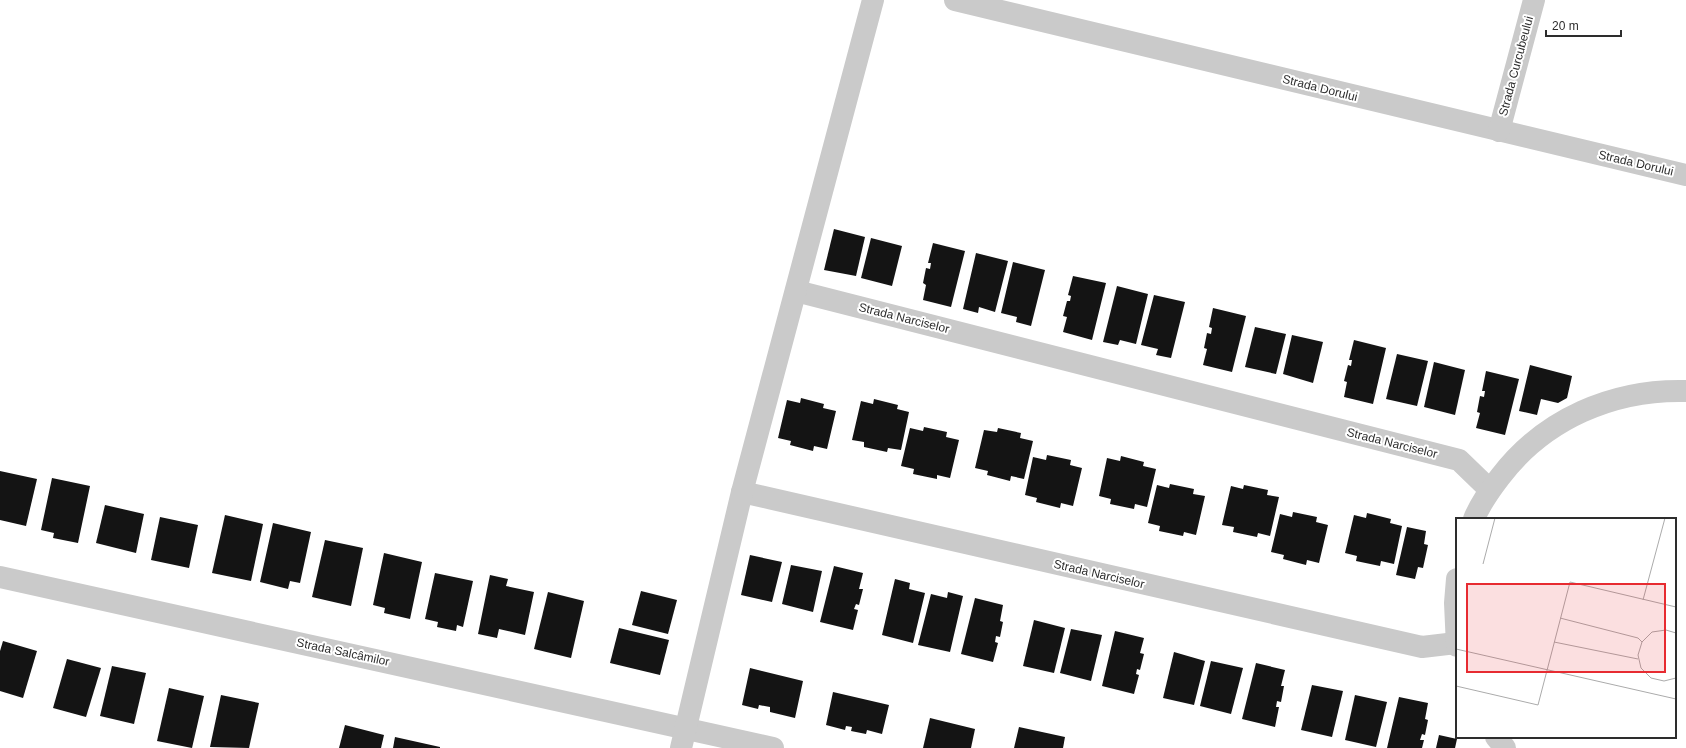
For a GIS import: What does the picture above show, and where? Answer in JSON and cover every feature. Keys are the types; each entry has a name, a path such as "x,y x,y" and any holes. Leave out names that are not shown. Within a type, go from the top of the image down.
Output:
{"street":[{"path":"683,738 742,492 873,0"},
{"name":"Strada Dorului","path":"955,0 1686,175"},
{"name":"Strada Curcubeului","path":"1499,131 1534,0"},
{"name":"Strada Narciselor","path":"796,291 1459,460 1490,490"},
{"path":"1475,518 1490,490 1508,466 1529,445 1553,427 1579,412 1607,401 1636,394 1686,391"},
{"name":"Strada Narciselor","path":"742,492 1422,647 1456,644"},
{"name":"Strada Salcâmilor","path":"0,577 683,738 773,748"},
{"name":"Strada Narciselor","path":"1456,591 1456,624"},
{"path":"1497,738 1505,748"}],"building":[{"path":"834,229 865,237 856,276 824,270"},
{"path":"871,238 902,246 892,286 861,278"},
{"path":"933,243 965,251 951,307 923,300 926,285 923,283 926,268 930,269 931,263 928,263"},
{"path":"976,253 1008,261 995,312 979,307 978,313 963,309"},
{"path":"1013,262 1045,270 1031,326 1016,322 1017,317 1001,313"},
{"path":"1073,276 1106,283 1092,340 1063,332 1067,317 1063,316 1067,301 1070,301 1071,296 1068,295"},
{"path":"1117,286 1148,294 1136,344 1120,340 1118,345 1103,342"},
{"path":"1154,295 1185,302 1171,358 1156,355 1158,349 1141,345"},
{"path":"1213,308 1246,316 1232,372 1203,365 1207,349 1204,348 1207,333 1211,334 1212,328 1209,327"},
{"path":"1255,327 1286,334 1276,374 1245,367"},
{"path":"1292,335 1323,342 1313,383 1283,374"},
{"path":"1354,340 1386,348 1373,404 1344,397 1347,382 1344,381 1348,365 1351,366 1352,360 1349,360"},
{"path":"1397,354 1428,361 1417,406 1386,399"},
{"path":"1434,362 1465,370 1455,415 1424,407"},
{"path":"1530,365 1572,376 1567,398 1558,403 1541,399 1537,415 1519,411"},
{"path":"1486,371 1519,379 1505,435 1476,428 1480,413 1477,412 1480,396 1484,397 1485,391 1482,391"},
{"path":"801,398 824,404 823,408 836,411 827,449 814,446 813,451 790,445 791,441 778,438 787,400 800,403"},
{"path":"874,399 898,405 897,409 909,412 901,450 888,448 887,452 864,447 864,442 852,440 861,401 873,404"},
{"path":"924,427 947,432 946,437 959,440 950,478 937,475 937,479 913,474 914,469 901,466 910,428 923,431"},
{"path":"998,428 1021,433 1020,438 1033,441 1024,479 1011,476 1010,481 987,475 988,471 975,468 984,430 997,432"},
{"path":"1047,455 1071,460 1070,465 1082,468 1073,506 1061,503 1060,508 1036,502 1037,498 1025,495 1033,457 1046,460"},
{"path":"1121,456 1144,462 1143,466 1156,469 1147,507 1135,504 1134,509 1110,504 1111,499 1099,496 1107,458 1120,461"},
{"path":"0,471 37,479 26,526 0,520"},
{"path":"52,478 90,486 78,543 53,538 54,533 41,530"},
{"path":"1170,484 1194,489 1193,494 1205,496 1196,535 1184,532 1183,536 1159,531 1160,526 1148,523 1157,485 1169,488"},
{"path":"1244,485 1268,490 1267,495 1279,497 1270,536 1258,533 1257,537 1233,532 1234,527 1222,525 1231,486 1243,489"},
{"path":"105,505 144,514 136,553 96,543"},
{"path":"1293,512 1317,517 1316,522 1328,525 1319,563 1307,560 1306,565 1283,559 1284,555 1271,552 1280,514 1292,517"},
{"path":"1367,513 1391,519 1390,523 1402,526 1394,564 1381,561 1380,566 1356,561 1357,556 1345,553 1354,515 1366,518"},
{"path":"225,515 263,524 251,581 212,573"},
{"path":"160,517 198,525 189,568 151,560"},
{"path":"273,523 311,532 300,583 290,581 288,589 260,582"},
{"path":"1407,527 1426,531 1424,544 1428,545 1423,568 1418,567 1415,579 1396,575"},
{"path":"325,540 363,548 351,606 312,597"},
{"path":"384,553 422,562 410,619 384,613 385,608 373,605"},
{"path":"750,555 782,562 772,602 741,595"},
{"path":"791,565 822,571 813,612 782,604"},
{"path":"834,566 863,573 859,589 863,589 859,605 856,604 854,609 858,610 853,630 820,622"},
{"path":"435,573 473,581 463,627 457,625 456,631 437,627 438,622 425,619"},
{"path":"490,575 508,579 506,586 534,592 525,635 499,629 497,638 478,634"},
{"path":"895,579 910,583 909,589 925,593 913,643 882,635"},
{"path":"641,591 677,600 668,634 632,625"},
{"path":"548,592 584,601 571,658 534,649"},
{"path":"948,592 963,596 950,652 918,645 931,594 947,598"},
{"path":"975,598 1003,605 1000,621 1003,622 1000,637 996,636 995,642 998,643 993,662 961,654"},
{"path":"1034,620 1065,628 1054,673 1023,666"},
{"path":"619,628 669,640 660,675 610,663"},
{"path":"1071,629 1102,635 1091,681 1060,673"},
{"path":"1115,631 1144,638 1140,653 1144,654 1140,670 1137,669 1136,674 1139,675 1134,694 1102,686"},
{"path":"3,641 37,651 23,698 0,691 0,651"},
{"path":"1174,652 1205,661 1194,705 1163,698"},
{"path":"67,659 101,668 86,717 53,708"},
{"path":"1211,661 1243,668 1231,714 1200,706"},
{"path":"1256,663 1285,670 1281,686 1284,686 1281,702 1277,701 1276,707 1279,707 1275,727 1242,719"},
{"path":"112,666 146,673 134,724 100,716"},
{"path":"750,668 803,681 795,718 770,712 770,707 759,705 758,709 742,705"},
{"path":"1312,685 1343,691 1332,737 1301,730"},
{"path":"169,688 204,696 192,748 157,741"},
{"path":"833,692 889,705 882,734 867,730 866,734 851,731 852,727 846,726 845,730 826,725"},
{"path":"221,695 259,703 249,748 210,747"},
{"path":"1355,695 1387,702 1376,747 1345,740"},
{"path":"1399,697 1428,703 1425,719 1428,720 1425,735 1422,734 1420,740 1424,740 1422,748 1387,748"},
{"path":"930,718 975,729 971,748 923,748"},
{"path":"345,725 384,735 381,748 339,748"},
{"path":"1019,727 1065,737 1063,748 1014,748"},
{"path":"1439,735 1457,739 1455,748 1436,748"},
{"path":"395,737 440,747 440,748 393,748"}]}
